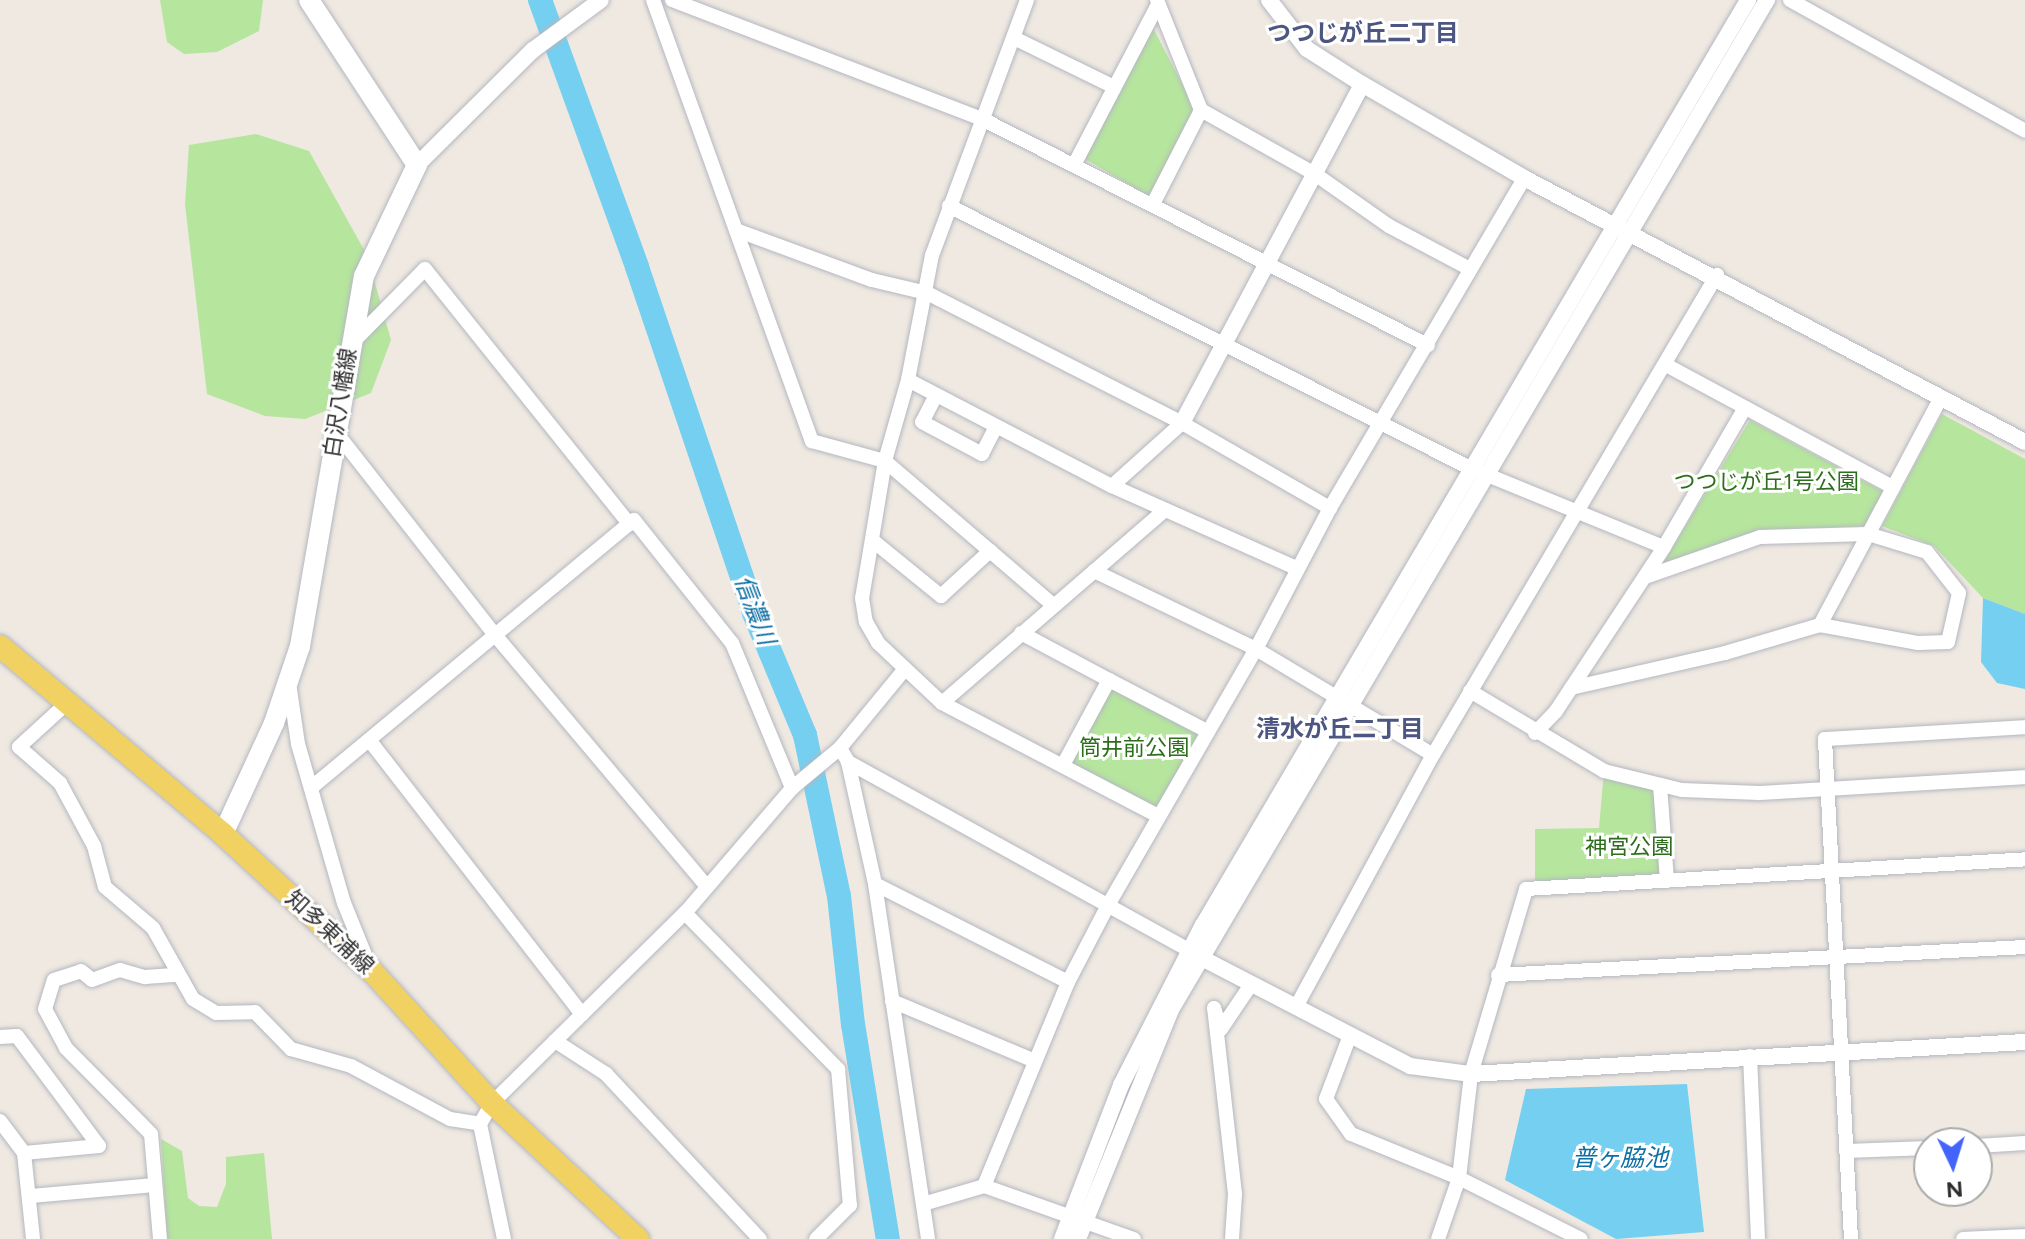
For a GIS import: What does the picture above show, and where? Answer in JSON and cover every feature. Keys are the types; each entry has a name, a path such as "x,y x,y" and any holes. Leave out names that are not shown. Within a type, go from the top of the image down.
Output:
{"main road":[{"path":"309,0 417,165"},
{"name":"白沢八幡線","path":"223,834 289,678 310,594 348,347 364,276 417,165"},
{"name":"知多東浦線","path":"0,646 223,834 370,969 492,1103 638,1239"}],"street":[{"path":"417,165 533,50 601,0"},
{"path":"653,0 812,441 885,461 1053,605"},
{"path":"672,0 982,119 1428,345"},
{"path":"1027,0 932,255 908,380 885,461 862,598 866,622 878,643 942,703 1158,816"},
{"path":"1269,0 1307,49 1362,84 1524,178 1717,275 1801,326 2025,442"},
{"path":"1078,1239 1078,1218 1121,1085 1343,704 1487,475 1748,0"},
{"path":"1343,704 1470,468 1767,0"},
{"path":"1790,0 2025,131"},
{"path":"1074,165 1157,3"},
{"path":"1157,3 1201,110 1315,174 1389,226 1470,269"},
{"path":"1014,38 1114,87"},
{"path":"1112,486 1182,423 1362,84"},
{"path":"1153,204 1201,110"},
{"path":"984,1186 1068,982 1107,907 1205,730 1256,649 1330,508 1383,423 1524,178"},
{"path":"949,206 1470,468 1664,547"},
{"path":"736,230 872,280 927,293 1182,423 1330,508"},
{"path":"348,347 425,269 629,524"},
{"path":"1296,1007 1433,755 1717,275"},
{"path":"1666,365 1893,487"},
{"path":"908,380 935,397 1112,486 1296,568"},
{"path":"935,397 922,422 982,454 995,428"},
{"path":"1820,625 1941,397"},
{"path":"1535,733 1571,688 1645,577 1745,408"},
{"path":"335,431 496,636 706,885"},
{"path":"942,703 1165,510"},
{"path":"312,787 634,520 732,643 792,787"},
{"path":"1571,688 1725,653 1820,625 1918,643 1948,642 1959,593 1927,552 1868,534 1760,537 1645,577"},
{"path":"872,540 941,596 990,551"},
{"path":"1094,571 1256,649 1343,704 1433,755"},
{"path":"1021,633 1205,730"},
{"path":"504,1239 480,1124 492,1103 685,913 792,787 835,751 905,669"},
{"path":"289,678 298,744 344,903 370,969"},
{"path":"1063,765 1109,680"},
{"path":"1470,691 1535,733 1604,771 1660,785 1759,793 1825,786 2025,777"},
{"path":"67,703 19,747 60,783 94,846 105,887 153,928 177,975 206,1009 255,1012 291,1049 351,1066 450,1119 480,1124"},
{"path":"1851,1239 1834,873 1825,786 1825,739 2025,727"},
{"path":"370,741 582,1014"},
{"path":"835,751 848,762 1107,907 1349,1038 1410,1066 1471,1074 2025,1042"},
{"path":"848,762 875,884 928,1239"},
{"path":"1660,785 1667,881"},
{"path":"1438,1239 1459,1178 1471,1074 1526,889 1834,873 2025,859"},
{"path":"875,884 1068,982"},
{"path":"685,913 838,1069 850,1205 816,1239"},
{"path":"1498,975 2025,947"},
{"path":"160,1239 151,1134 66,1048 45,1009 54,980 81,971 92,980 120,970 145,977 177,975"},
{"path":"1232,1239 1235,1194 1214,1008 1221,1029 1252,983"},
{"path":"892,1001 1035,1061"},
{"path":"0,1037 17,1036 99,1146 24,1153"},
{"path":"1349,1038 1326,1099 1351,1134 1459,1178 1581,1239"},
{"path":"555,1041 606,1074 760,1239"},
{"path":"1750,1056 1758,1239"},
{"path":"0,1121 24,1153 31,1196 33,1239"},
{"path":"1993,1145 2025,1143"},
{"path":"1846,1151 1913,1149"},
{"path":"31,1196 155,1185"},
{"path":"923,1204 984,1186 1134,1239"},
{"path":"1062,1239 1078,1218"},
{"path":"1963,1239 2025,1236"}],"green space":[{"path":"160,0 263,0 259,31 217,52 184,54 167,42"},
{"path":"1152,26 1193,105 1193,116 1149,196 1085,159"},
{"path":"256,134 309,151 367,255 391,340 371,393 305,419 265,416 207,394 185,204 189,145"},
{"path":"1942,414 2025,459 2025,614 1983,598 1934,546 1882,526"},
{"name":"つつじが丘1号公園","path":"1750,420 1884,492 1868,526 1759,530 1663,563"},
{"name":"筒井前公園","path":"1109,680 1205,730 1158,816 1063,765"},
{"name":"神宮公園","path":"1604,771 1660,785 1667,881 1535,888 1535,829 1599,828"},
{"path":"161,1139 182,1151 188,1198 199,1206 217,1207 226,1184 226,1157 264,1153 272,1239 167,1239"}],"water":[{"path":"1983,598 2025,614 2025,689 1997,683 1981,662"},
{"name":"普ヶ脇池","path":"1687,1084 1704,1232 1616,1239 1505,1180 1526,1089"}],"waterway":[{"name":"信濃川","path":"540,0 637,267 754,613 805,735 839,896 853,1024 888,1239"}],"district":[{"name":"つつじが丘二丁目","path":"1363,33"},
{"name":"清水が丘二丁目","path":"1340,729"}]}
